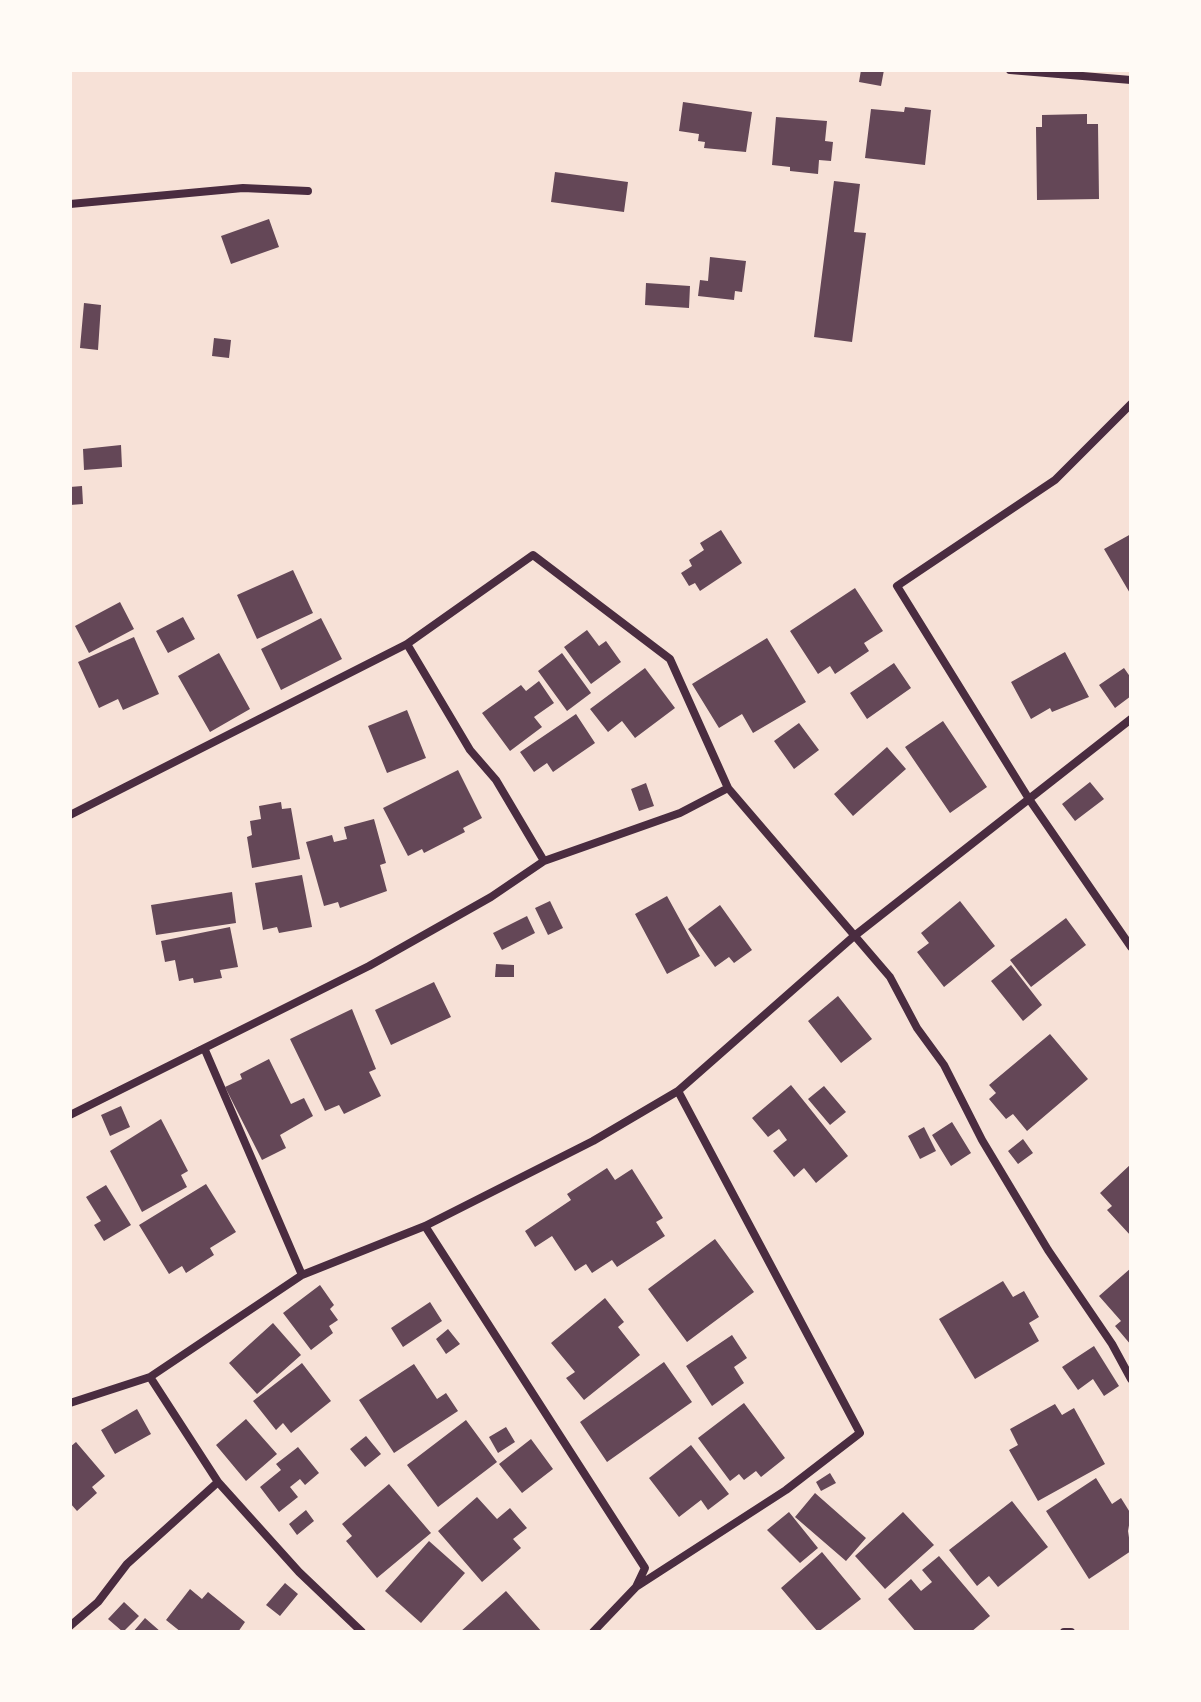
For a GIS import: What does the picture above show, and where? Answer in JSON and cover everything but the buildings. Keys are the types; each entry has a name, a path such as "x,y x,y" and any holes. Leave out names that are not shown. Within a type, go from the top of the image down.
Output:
{"street":[{"path":"1010,70 1131,80"},
{"path":"70,204 243,188 308,191"},
{"path":"1131,404 1055,480 897,586 1029,799 1131,947"},
{"path":"70,815 407,644 533,555 670,659 728,788 890,977 917,1028 944,1065 982,1140 1131,1379"},
{"path":"407,644 470,750 496,780 544,861"},
{"path":"70,1403 150,1377 302,1275 425,1226 593,1141 678,1091 853,937 1131,719"},
{"path":"70,1115 369,966 491,897 544,861 680,813 728,788"},
{"path":"205,1050 302,1275"},
{"path":"593,1632 636,1587 786,1490 860,1433 678,1091"},
{"path":"425,1226 645,1568 636,1587"},
{"path":"150,1377 218,1482 299,1572 362,1632"},
{"path":"70,1626 98,1602 127,1564 218,1482"},
{"path":"1064,1632 1071,1632"}]}
